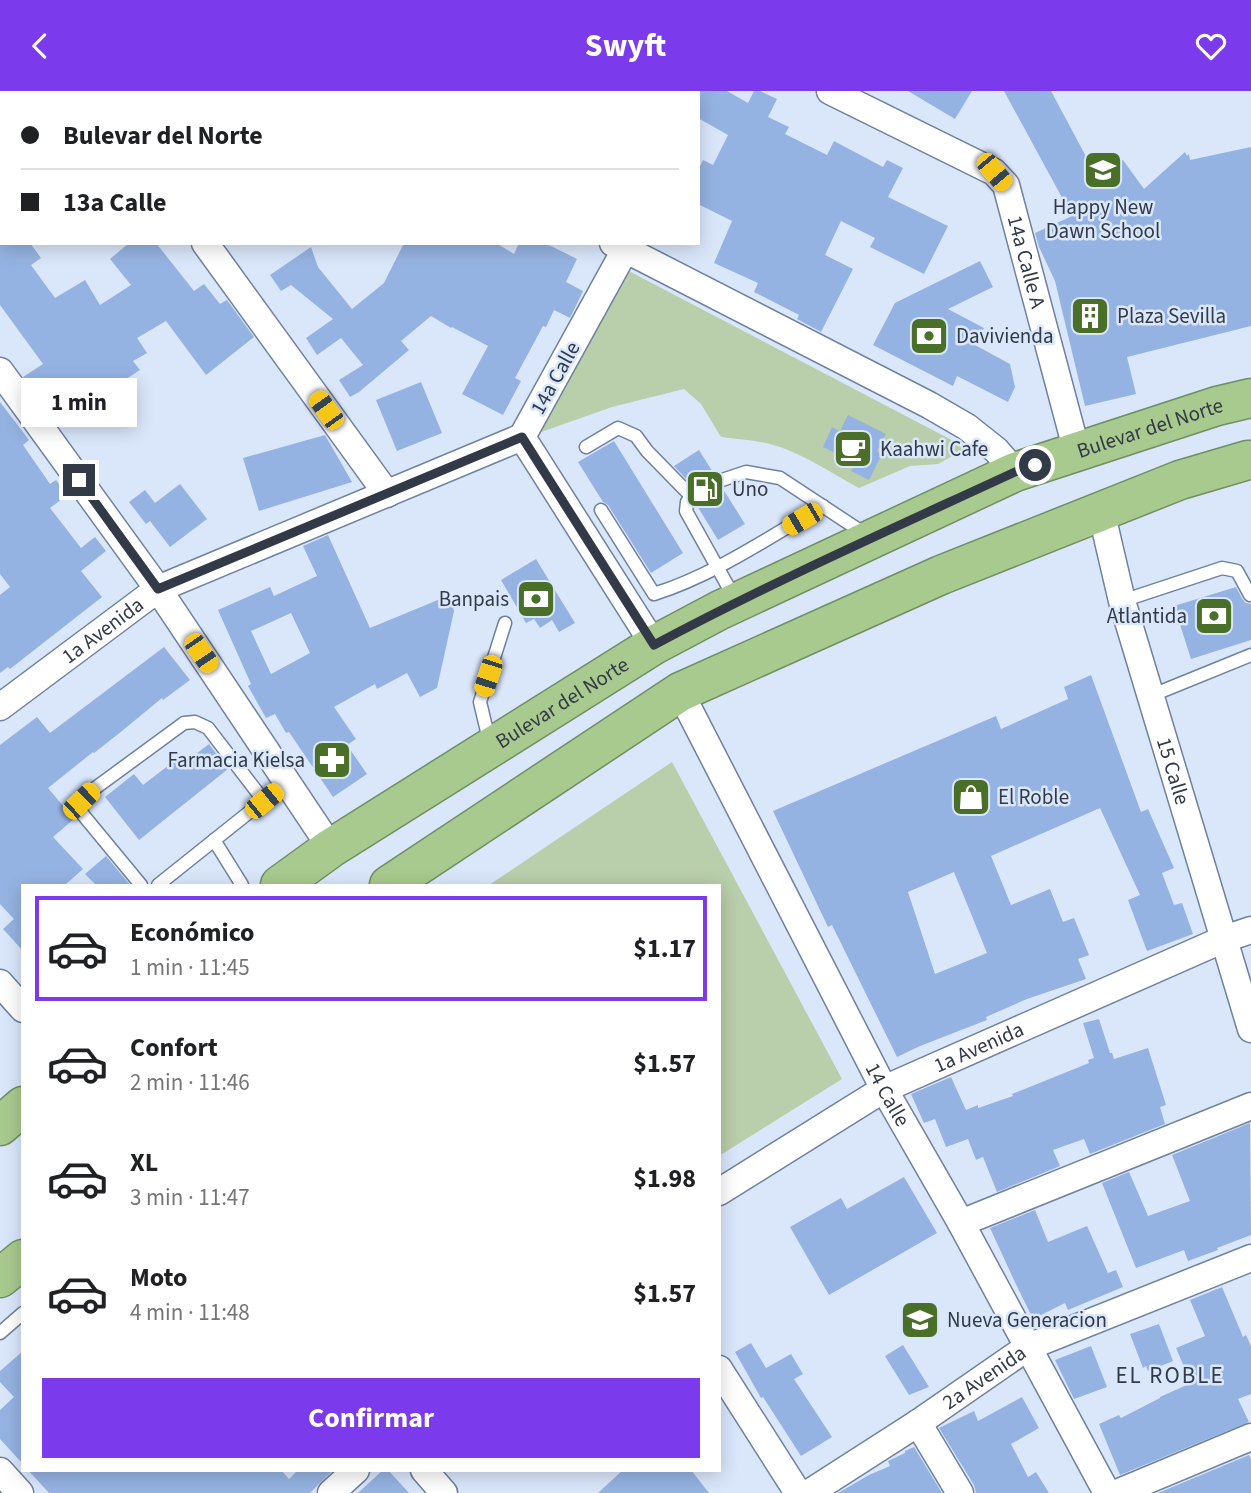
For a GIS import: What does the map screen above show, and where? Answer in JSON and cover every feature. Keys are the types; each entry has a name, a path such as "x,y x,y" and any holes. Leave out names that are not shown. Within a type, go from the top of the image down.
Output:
{"highway":[{"name":"Bulevar del Norte","path":"281,884 331,848 654,645 737,602 1015,472 1251,398"},
{"path":"390,884 706,687 823,636 941,575 1180,480 1251,460"},
{"path":"297,884 737,602"},
{"path":"0,1126 21,1108"},
{"path":"0,1137 21,1120"},
{"path":"0,1278 21,1261"},
{"path":"0,1299 21,1285"}],"street":[{"name":"14a Calle A","path":"830,91 994,172 1006,185 1077,452"},
{"path":"206,245 387,494"},
{"name":"14a Calle","path":"654,645 522,437 619,247 948,416 996,450 1015,472"},
{"path":"0,372 158,589 331,848"},
{"name":"1a Avenida","path":"0,707 158,589 522,437"},
{"name":"15 Calle","path":"1101,511 1122,601 1251,1029"},
{"name":"14 Calle","path":"706,687 884,1089 961,1223 1107,1493"},
{"name":"1a Avenida","path":"721,1191 884,1089 1251,930"},
{"path":"0,983 21,1007"},
{"path":"961,1223 1251,1106"},
{"name":"2a Avenida","path":"809,1493 918,1423 1028,1347 1251,1258"},
{"path":"721,1372 798,1493"},
{"path":"918,1423 960,1493"},
{"path":"1117,1493 1251,1437"},
{"path":"0,1471 20,1493"},
{"path":"331,1493 354,1472"},
{"path":"426,1472 444,1493"}],"lane":[{"path":"586,447 618,428 636,436 691,496 685,511 737,602"},
{"path":"719,481 746,472 780,478 871,538"},
{"path":"601,510 654,594 678,587 717,568 823,506"},
{"path":"1122,601 1222,568 1237,571 1250,595"},
{"path":"491,748 480,702 505,623"},
{"path":"1150,696 1251,655"},
{"path":"140,884 84,816 80,810 81,801 184,723 195,722 208,728 264,801"},
{"path":"159,884 287,782"},
{"path":"214,840 241,884"},
{"path":"0,1333 21,1315"}],"green space":[{"path":"625,269 967,448 938,464 910,466 859,488 804,457 782,448 721,437 701,404 684,389 612,407 530,436"},
{"path":"672,762 842,1079 721,1155 721,884 490,884"}],"building":[{"path":"700,91 727,91 748,103 754,91 760,91 777,99 768,117 789,127 785,134 827,155 834,141 883,167 887,160 903,168 888,197 948,226 924,274 870,247 875,238 841,221 825,255 853,269 821,332 797,319 799,315 754,292 758,283 714,263 732,221 700,205 700,166 703,160 713,165 728,135 700,119"},
{"path":"908,91 972,91 955,119"},
{"path":"1004,91 1051,91 1097,177 1123,160 1144,189 1185,152 1187,156 1189,154 1190,160 1251,147 1251,326 1127,357 1136,394 1085,406 1055,281 1035,233 1072,216"},
{"path":"0,245 31,245 41,258 31,265 55,298 85,280 100,305 131,285 110,259 127,245 158,245 194,291 204,284 220,304 227,300 254,337 206,375 166,321 137,338 147,353 133,361 140,370 123,381 131,391 81,423 54,383 36,394 23,377 43,364 0,305"},
{"path":"403,245 499,245 514,254 518,245 549,245 577,259 566,282 583,291 570,318 554,310 546,327 543,326 515,378 521,381 503,415 462,394 488,346 431,316 401,341 409,350 350,397 339,380 363,365 341,338 317,355 306,338 333,319 291,285 281,291 270,275 311,247 318,267 352,309 384,283"},
{"name":"Davivienda","path":"980,261 993,287 948,309 984,328 975,345 1010,364 1015,387 1008,402 957,376 953,386 873,345 895,303"},
{"path":"421,382 442,433 397,451 376,400"},
{"path":"0,402 29,440 23,445 50,484 56,480 67,495 50,508 81,548 95,537 106,551 81,571 102,597 10,669 8,667 0,673 0,595 10,587 0,574"},
{"name":"Kaahwi Cafe","path":"848,415 886,434 877,451 882,454 869,480 851,471 856,463 823,447 832,427 840,431"},
{"path":"325,435 352,482 259,511 243,458"},
{"path":"614,441 683,553 651,573 578,462"},
{"name":"Uno","path":"699,450 714,474 711,484 717,489 723,489 745,524 718,540 696,504 700,498 699,493 674,466"},
{"path":"180,484 207,519 170,547 150,521 146,524 129,502 145,490 155,503"},
{"path":"328,535 370,628 450,595 454,611 437,688 420,697 407,673 377,689 375,684 334,707 356,739 347,745 367,774 333,797 275,714 266,718 248,686 251,684 218,610 270,587 274,596 317,576 303,546","holes":["291,613 310,653 271,674 251,631"]},
{"name":"Banpais","path":"536,559 575,623 559,632 552,620 540,628 534,619 526,623 501,580"},
{"name":"Atlantida","path":"1236,587 1243,600 1251,604 1251,640 1191,659 1174,606"},
{"path":"164,647 190,680 163,700 162,698 48,788 74,819 53,837 83,869 66,884 21,884 21,949 3,929 14,919 0,904 0,745 37,717 50,733"},
{"path":"1091,675 1141,812 1148,809 1174,868 1162,873 1174,905 1182,903 1193,934 1147,951 1128,900 1140,895 1100,808 991,856 1011,905 1050,889 1063,922 1074,918 1089,955 1078,959 1086,979 1027,999 986,1017 987,1020 897,1057 832,925 828,927 773,811 996,716 1001,729 1068,699 1064,687","holes":["954,872 987,953 935,974 908,892"]},
{"path":"209,744 228,769 139,840 105,797 134,774 143,785 182,755 187,761"},
{"path":"106,856 129,884 95,884 85,874"},
{"path":"1099,1019 1114,1059 1148,1048 1166,1105 1160,1107 1165,1124 1090,1154 1084,1139 1053,1150 1060,1166 997,1192 983,1157 976,1160 968,1139 946,1147 935,1119 924,1123 911,1094 951,1077 966,1110 1013,1096 1012,1094 1089,1063 1088,1060 1094,1058 1083,1023"},
{"path":"1250,1123 1251,1235 1188,1261 1184,1250 1136,1268 1102,1183 1129,1172 1148,1216 1190,1201 1172,1155"},
{"path":"904,1177 937,1233 829,1295 790,1227 841,1198 847,1209"},
{"path":"1035,1210 1048,1242 1087,1226 1108,1273 1116,1270 1123,1287 1068,1310 1065,1303 1033,1319 990,1228"},
{"path":"1222,1287 1243,1337 1246,1335 1251,1346 1251,1394 1238,1399 1249,1422 1120,1475 1099,1424 1119,1415 1121,1418 1191,1383 1176,1348 1205,1336 1190,1300"},
{"path":"1159,1324 1173,1361 1148,1371 1146,1366 1143,1368 1130,1334"},
{"path":"751,1343 766,1368 791,1354 803,1374 794,1379 832,1437 801,1456 763,1397 761,1398 735,1352"},
{"path":"903,1345 929,1387 909,1395 885,1356"},
{"path":"1091,1346 1107,1387 1074,1399 1055,1360"},
{"path":"21,1353 21,1462 0,1439 0,1410 14,1397 0,1382 0,1371"},
{"path":"1022,1397 1039,1428 1011,1444 1028,1477 1036,1472 1049,1493 976,1493 974,1485 939,1428 974,1411 978,1421"},
{"path":"914,1447 942,1493 838,1493 890,1466 888,1461"},
{"path":"1249,1455 1251,1493 1158,1493"},
{"path":"30,1472 283,1472 289,1479 296,1472 331,1472 310,1493 49,1493"},
{"path":"381,1472 390,1472 409,1493 358,1493"},
{"path":"621,1472 693,1472 709,1493 598,1493"}],"place":[{"name":"Happy New Dawn School","path":"1103,170"},
{"name":"Plaza Sevilla","path":"1090,316"},
{"name":"Davivienda","path":"929,336"},
{"name":"Kaahwi Cafe","path":"853,449"},
{"name":"Uno","path":"705,489"},
{"name":"Banpais","path":"536,599"},
{"name":"Atlantida","path":"1214,616"},
{"name":"Farmacia Kielsa","path":"332,760"},
{"name":"El Roble","path":"971,797"},
{"name":"Nueva Generacion","path":"920,1320"}],"district":[{"name":"EL ROBLE","path":"1170,1375"}],"route":[{"path":"79,480 158,589 522,437 654,645 720,610 871,538 1035,465"}]}
